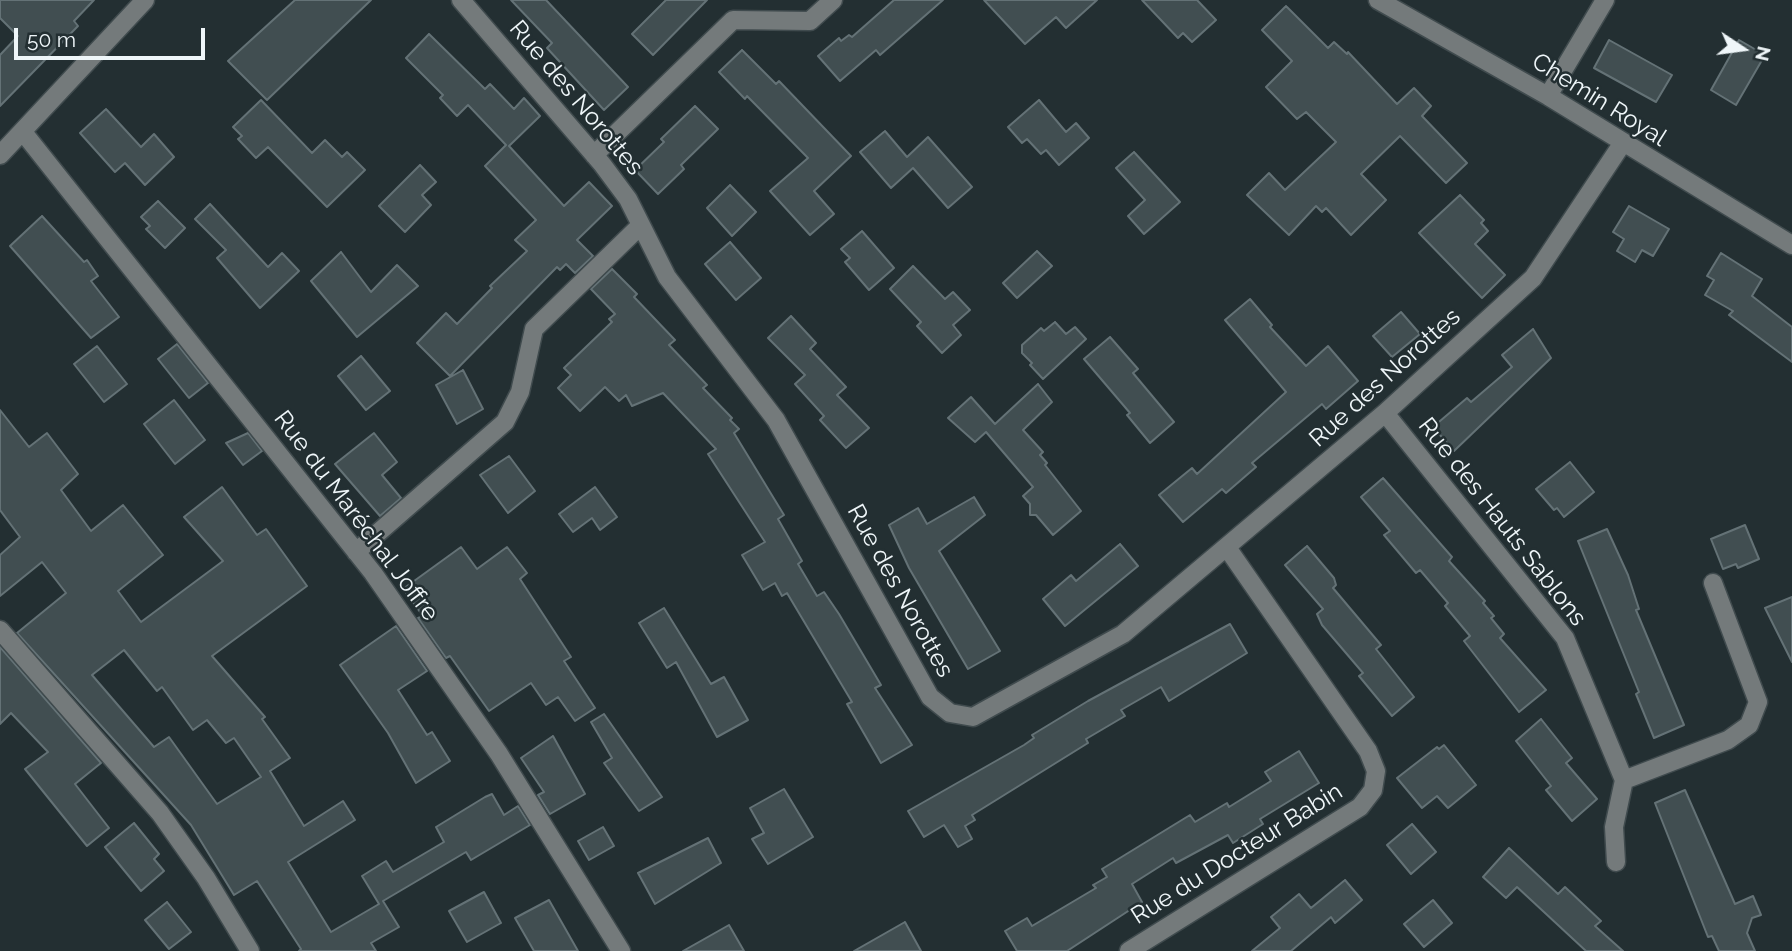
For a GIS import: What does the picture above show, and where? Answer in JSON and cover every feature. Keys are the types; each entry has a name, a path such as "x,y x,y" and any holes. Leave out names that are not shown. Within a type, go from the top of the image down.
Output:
{"street":[{"path":"0,155 145,0"},
{"name":"Rue des Norottes","path":"461,0 628,199 667,277 776,419 930,697 950,713 973,716 1123,634 1228,549 1385,413 1533,278 1622,144"},
{"path":"593,155 733,20 810,21 833,0"},
{"name":"Chemin Royal","path":"1378,0 1548,96 1622,144 1792,245"},
{"path":"1548,96 1605,0"},
{"name":"Rue du Maréchal Joffre","path":"23,132 356,552 499,754 621,951"},
{"path":"356,552 505,422 520,392 534,329 641,225"},
{"name":"Rue des Hauts Sablons","path":"1385,413 1564,638 1624,780"},
{"name":"Rue du Docteur Babin","path":"1129,951 1360,807 1373,790 1376,771 1368,751 1228,549"},
{"path":"1616,862 1615,827 1624,780 1728,740 1749,725 1758,702 1713,583"},
{"path":"0,630 160,813 206,878 250,951"}],"building":[{"path":"0,0 94,0 74,21 78,26 0,106 0,55 18,36 0,18"},
{"path":"295,0 371,0 267,100 228,61"},
{"path":"511,0 546,0 628,87 604,110 547,48 552,43"},
{"path":"666,0 707,0 653,55 632,34"},
{"path":"894,0 943,0 880,55 876,50 840,81 818,56 839,38 841,41 849,35 852,37"},
{"path":"984,0 1097,0 1066,28 1056,17 1025,44"},
{"path":"1142,0 1197,0 1216,20 1192,42 1183,33 1178,38"},
{"path":"1286,6 1328,48 1334,42 1347,54 1348,52 1397,104 1414,88 1431,106 1422,116 1467,163 1446,183 1400,136 1361,174 1386,200 1351,235 1326,208 1322,212 1316,206 1289,235 1247,195 1269,173 1285,190 1336,142 1306,112 1297,119 1266,87 1292,61 1262,30"},
{"path":"429,34 485,89 490,84 514,109 524,98 540,116 509,146 564,206 589,182 612,206 577,240 593,256 575,273 566,264 560,270 557,267 450,376 417,343 446,313 457,324 492,288 490,286 527,251 515,240 536,220 485,166 506,145 468,105 457,116 440,98 443,95 406,58"},
{"path":"1609,40 1672,75 1656,102 1594,68"},
{"path":"1739,40 1765,55 1736,105 1711,90"},
{"path":"742,50 776,84 779,81 851,156 814,191 834,214 810,235 770,191 808,158 747,96 745,99 719,72"},
{"path":"261,100 312,153 325,140 342,157 347,152 365,170 327,207 268,147 256,158 238,139 242,136 233,127"},
{"path":"1039,100 1066,132 1076,123 1089,138 1059,165 1046,150 1041,154 1027,139 1022,143 1008,127"},
{"path":"695,106 718,129 681,165 684,169 658,194 635,170 664,142 661,139"},
{"path":"106,109 141,147 154,134 174,157 145,185 125,163 115,172 80,133"},
{"path":"885,131 907,157 928,137 972,187 948,208 913,168 891,188 860,152"},
{"path":"1134,152 1180,202 1144,234 1128,216 1145,200 1116,168"},
{"path":"420,165 436,182 422,195 431,205 405,232 379,206"},
{"path":"730,185 756,212 732,236 707,208"},
{"path":"1460,195 1484,220 1481,223 1488,231 1475,244 1505,275 1482,298 1419,233"},
{"path":"158,201 185,228 165,248 146,229 150,226 141,217"},
{"path":"210,204 268,267 282,253 299,271 260,308 217,258 226,250 195,219"},
{"path":"1629,206 1669,229 1653,256 1642,250 1635,262 1617,251 1624,239 1613,232"},
{"path":"42,216 84,262 87,260 98,276 91,281 119,317 91,338 10,246"},
{"path":"862,231 894,268 869,290 845,262 850,258 841,249"},
{"path":"730,242 761,278 736,300 705,264"},
{"path":"1037,251 1052,266 1017,298 1003,283"},
{"path":"341,252 371,292 397,265 418,286 357,337 311,281"},
{"path":"1721,253 1762,279 1752,296 1792,327 1792,362 1729,315 1733,311 1705,295 1714,280 1707,276"},
{"path":"913,266 945,299 953,292 970,310 953,325 961,335 942,353 917,326 921,322 890,289"},
{"path":"612,269 637,294 634,297 675,340 669,345 707,385 703,388 739,429 734,433 784,515 778,519 802,561 798,564 817,596 824,592 839,614 881,685 875,688 912,745 881,763 847,704 852,702 787,593 782,596 775,583 763,590 742,555 765,542 708,454 716,449 663,393 632,406 626,395 619,401 605,387 580,411 558,388 571,375 564,368 612,322 609,319 615,314 591,289"},
{"path":"1250,299 1272,325 1270,327 1306,366 1328,346 1358,381 1326,409 1322,404 1252,463 1256,467 1226,493 1222,489 1183,522 1159,495 1192,468 1197,474 1286,392 1225,320"},
{"path":"1401,312 1420,334 1392,357 1373,336"},
{"path":"791,316 816,343 810,349 846,387 837,395 869,428 846,448 820,420 824,416 795,384 805,375 768,338"},
{"path":"1055,322 1066,334 1075,327 1086,339 1043,379 1022,353 1022,345 1041,328 1044,331"},
{"path":"1533,329 1551,358 1454,451 1433,427 1467,398 1471,402 1512,367 1502,355"},
{"path":"1110,337 1138,369 1133,373 1174,422 1150,443 1127,415 1130,413 1084,359"},
{"path":"177,344 208,383 189,398 158,359"},
{"path":"97,346 127,384 104,402 74,364"},
{"path":"361,356 390,391 366,410 338,376"},
{"path":"463,370 483,409 457,424 436,385"},
{"path":"1038,384 1052,402 1023,430 1043,452 1040,455 1047,463 1045,465 1081,511 1053,535 1036,515 1030,515 1030,504 1023,496 1033,487 986,432 975,442 948,418 971,397 995,424"},
{"path":"174,400 205,440 175,464 144,424"},
{"path":"0,410 29,447 47,433 78,474 61,490 91,531 123,505 163,555 118,591 141,622 223,561 184,517 222,487 257,535 266,529 307,586 212,656 265,717 262,719 290,758 270,771 304,826 343,801 355,820 288,862 331,932 379,904 362,876 386,861 393,872 444,842 436,827 485,797 492,794 504,815 518,806 530,825 471,860 466,852 383,901 399,927 371,943 376,951 299,951 301,949 257,881 234,895 191,825 17,633 66,593 42,562 0,596 0,555 20,537 0,510","holes":["124,650 157,691 162,687 193,730 207,720 226,743 234,738 261,777 217,804 169,737 154,747 92,675"]},
{"path":"248,433 262,451 243,465 226,443"},
{"path":"374,433 397,462 382,475 401,498 380,516 335,464"},
{"path":"509,456 535,491 508,513 480,475"},
{"path":"1570,462 1594,492 1564,517 1557,508 1554,510 1536,489"},
{"path":"1383,478 1452,557 1449,561 1485,601 1483,603 1494,616 1491,618 1504,634 1500,638 1546,690 1519,712 1464,641 1470,636 1445,606 1448,603 1420,570 1416,573 1384,535 1390,531 1361,497"},
{"path":"595,487 617,517 600,530 592,518 573,532 559,514"},
{"path":"974,497 985,515 939,551 1000,651 968,669 909,568 889,525 918,508 927,524"},
{"path":"1745,525 1759,559 1738,568 1736,564 1723,569 1711,539"},
{"path":"1607,529 1628,575 1639,609 1636,610 1684,725 1654,738 1636,694 1639,692 1578,541"},
{"path":"1120,544 1138,566 1065,626 1043,599 1071,575 1076,581"},
{"path":"1307,546 1334,578 1336,585 1333,588 1381,645 1376,649 1414,697 1392,716 1359,676 1363,673 1322,625 1317,614 1323,609 1285,565"},
{"path":"461,547 477,569 507,547 527,573 520,579 571,657 564,661 595,708 575,721 558,697 546,705 531,683 489,711 450,656 446,658 418,618 423,616 403,589"},
{"path":"1792,597 1792,662 1765,608"},
{"path":"664,608 711,684 724,677 748,720 717,737 676,662 667,668 639,623"},
{"path":"1230,624 1247,653 1169,701 1161,687 1121,710 1125,716 1086,739 1088,743 972,815 975,820 965,826 972,839 958,847 944,825 924,837 908,811 1024,745 1034,738 1032,735 1088,701"},
{"path":"396,626 427,671 398,690 427,735 432,732 450,761 416,783 388,733 340,665"},
{"path":"0,647 101,763 75,784 109,828 87,846 25,769 48,752 11,713 0,724"},
{"path":"604,714 662,797 639,811 604,763 612,758 591,722"},
{"path":"1541,719 1572,758 1566,763 1597,799 1572,821 1546,790 1551,786 1516,741"},
{"path":"553,736 585,794 550,814 538,795 544,792 521,758"},
{"path":"1444,745 1476,785 1448,808 1437,796 1422,808 1397,778 1437,747 1439,749"},
{"path":"1299,751 1319,783 1260,819 1263,824 1233,843 1228,835 1176,863 1173,858 1132,884 1142,902 1067,951 1017,951 1005,931 1027,918 1032,926 1096,888 1093,885 1107,877 1102,869 1190,815 1195,822 1227,803 1229,807 1271,781 1265,772"},
{"path":"784,789 813,837 768,864 752,839 764,833 750,808"},
{"path":"1685,790 1735,904 1753,896 1761,915 1752,918 1747,933 1755,951 1719,951 1712,936 1708,937 1655,803"},
{"path":"134,823 159,854 154,859 164,871 141,891 105,847"},
{"path":"1412,824 1436,852 1411,874 1387,845"},
{"path":"603,827 614,846 589,860 578,841"},
{"path":"708,838 721,863 655,904 638,873"},
{"path":"1509,848 1558,894 1565,887 1601,921 1595,926 1623,951 1586,951 1517,887 1506,898 1483,877"},
{"path":"1345,880 1362,900 1335,923 1331,917 1291,951 1252,951 1280,928 1271,917 1299,894 1311,908"},
{"path":"484,892 501,923 467,942 449,911"},
{"path":"549,900 578,951 534,951 515,918"},
{"path":"1433,900 1452,923 1424,947 1404,924"},
{"path":"167,902 191,932 169,949 145,920"},
{"path":"905,922 921,951 854,951"},
{"path":"729,925 744,951 683,951"}]}
